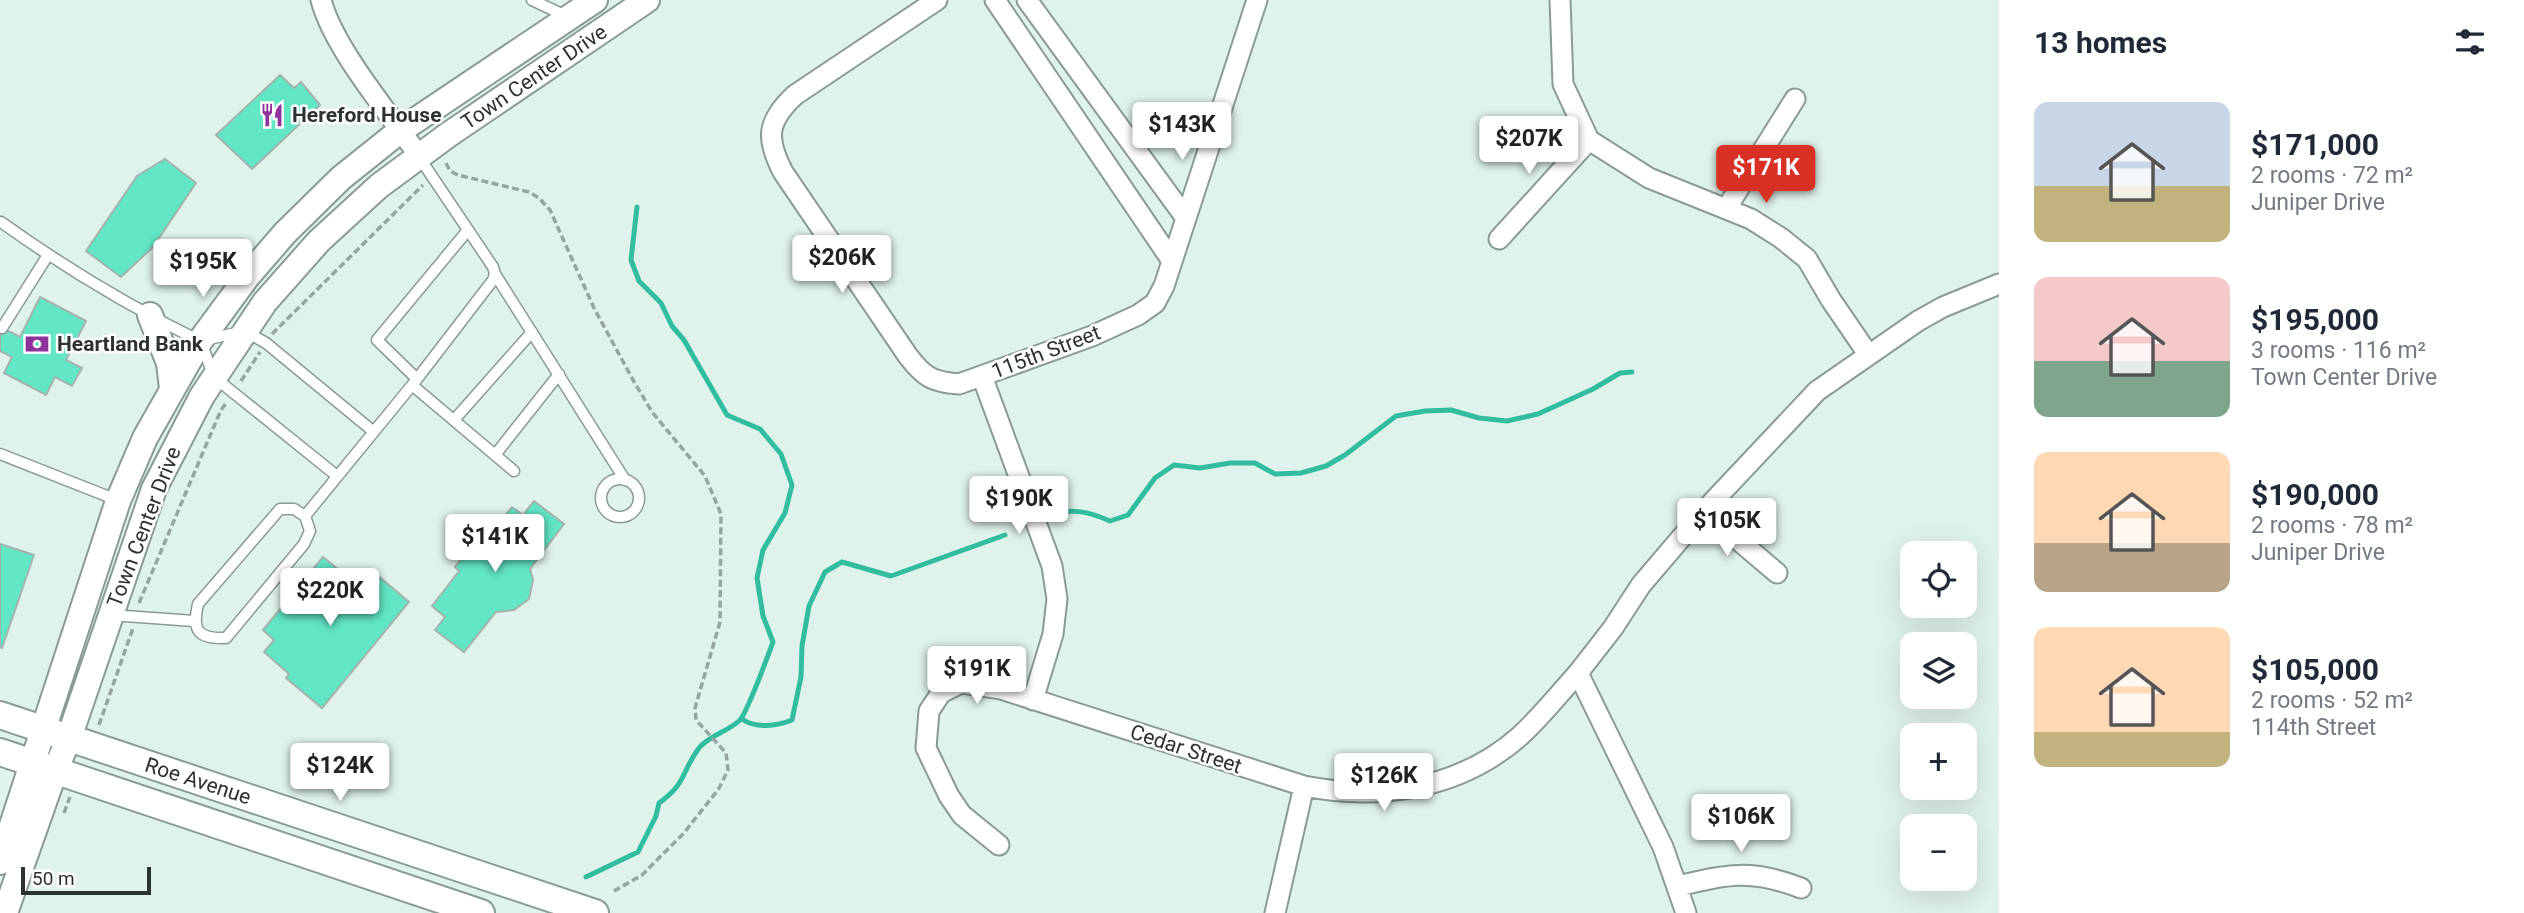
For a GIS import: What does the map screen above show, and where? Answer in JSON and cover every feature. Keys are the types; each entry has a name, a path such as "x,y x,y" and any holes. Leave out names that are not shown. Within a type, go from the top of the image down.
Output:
{"main road":[{"name":"Roe Avenue","path":"0,715 595,913"},
{"name":"Roe Avenue","path":"0,752 481,913"}],"street":[{"path":"321,0 324,14 353,64 425,166"},
{"name":"Town Center Drive","path":"5,913 44,767 43,729 118,501 145,438 200,341 285,233 341,178 401,130 595,0"},
{"name":"Town Center Drive","path":"0,862 44,767 69,738 154,489 176,442 224,385 255,337 265,302 319,241 379,186 425,166 647,0"},
{"name":"115th Street","path":"937,0 795,95 779,110 773,127 771,150 783,172 922,374 939,382 959,384 1110,328 1138,315 1155,303 1164,286 1257,0"},
{"path":"995,0 1172,261"},
{"path":"1027,0 1185,217"},
{"path":"1560,0 1563,84 1589,140 1649,178 1751,219 1782,238 1807,259 1868,354"},
{"path":"1042,69 1064,51"},
{"path":"1726,209 1795,99"},
{"path":"1092,143 1118,125"},
{"path":"1499,239 1589,140"},
{"name":"Cedar Street","path":"999,845 974,826 949,796 926,748 929,711 941,693 961,683 1002,689 1304,786 1380,793 1437,782 1474,767 1518,738 1578,673 1642,585 1704,511 1817,391 1935,311 1999,284"},
{"path":"150,316 169,363 172,387"},
{"path":"982,376 1052,566 1057,599 1053,634 1033,700"},
{"path":"1704,511 1777,573"},
{"path":"1578,673 1649,815 1686,913"},
{"path":"1275,913 1304,786"},
{"path":"1678,886 1735,874 1763,877 1801,888"}],"lane":[{"path":"532,0 569,17"},
{"path":"425,166 493,267 625,480"},
{"path":"1,222 48,256 150,316 200,341 255,337 374,432"},
{"path":"468,230 377,340 414,382 514,471"},
{"path":"2,328 48,256"},
{"path":"305,516 489,289 495,274"},
{"path":"454,420 532,332"},
{"path":"200,341 224,385 337,476"},
{"path":"495,455 559,373"},
{"path":"0,454 118,501"},
{"path":"280,509 294,509 305,516 310,531 304,544 226,638 212,639 198,631 194,621 198,604 280,509"},
{"path":"110,615 194,621"}],"path":[{"path":"99,725 140,601 221,410 224,385 255,337 275,329 425,166 443,158 450,171 458,175 529,192 545,204 594,308 633,380 652,412 705,476 721,514 720,622 695,708 696,720 726,753 728,770 707,804 683,834 642,875 614,891"}],"building":[{"path":"280,75 294,88 301,82 320,105 252,169 216,135"},
{"path":"165,159 196,183 153,247 121,277 86,251 137,176"},
{"name":"Heartland Bank","path":"40,297 86,321 66,360 82,368 72,386 55,377 46,395 4,373 12,357 0,351 0,335 9,331 20,337"},
{"path":"534,501 564,524 530,569 533,580 529,599 514,610 496,612 464,652 435,630 445,617 432,606 459,571 455,567 480,535 485,540 512,507 523,515"},
{"path":"0,544 34,555 2,648 0,647"},
{"path":"323,557 357,585 370,569 409,602 322,708 286,678 289,674 264,652 274,640 263,630"}],"waterway":[{"path":"586,877 638,852 656,816 659,803 675,789 699,748 735,725 743,716 773,642 763,616 757,578 763,550 785,513 792,485 781,454 760,429 727,415 684,340 672,326 661,303 639,281 631,260 637,207"},
{"path":"1051,514 1081,512 1110,521 1128,515 1155,478 1174,465 1200,468 1230,463 1255,463 1275,474 1301,473 1326,466 1345,455 1396,416 1451,410 1479,418 1507,421 1538,414 1593,389 1620,373 1632,372"},
{"path":"742,719 767,726 792,720 801,677 802,646 809,606 825,572 842,562 891,576 1005,535"}],"place":[{"name":"Hereford House","path":"272,115"},
{"name":"Heartland Bank","path":"37,344"}]}
